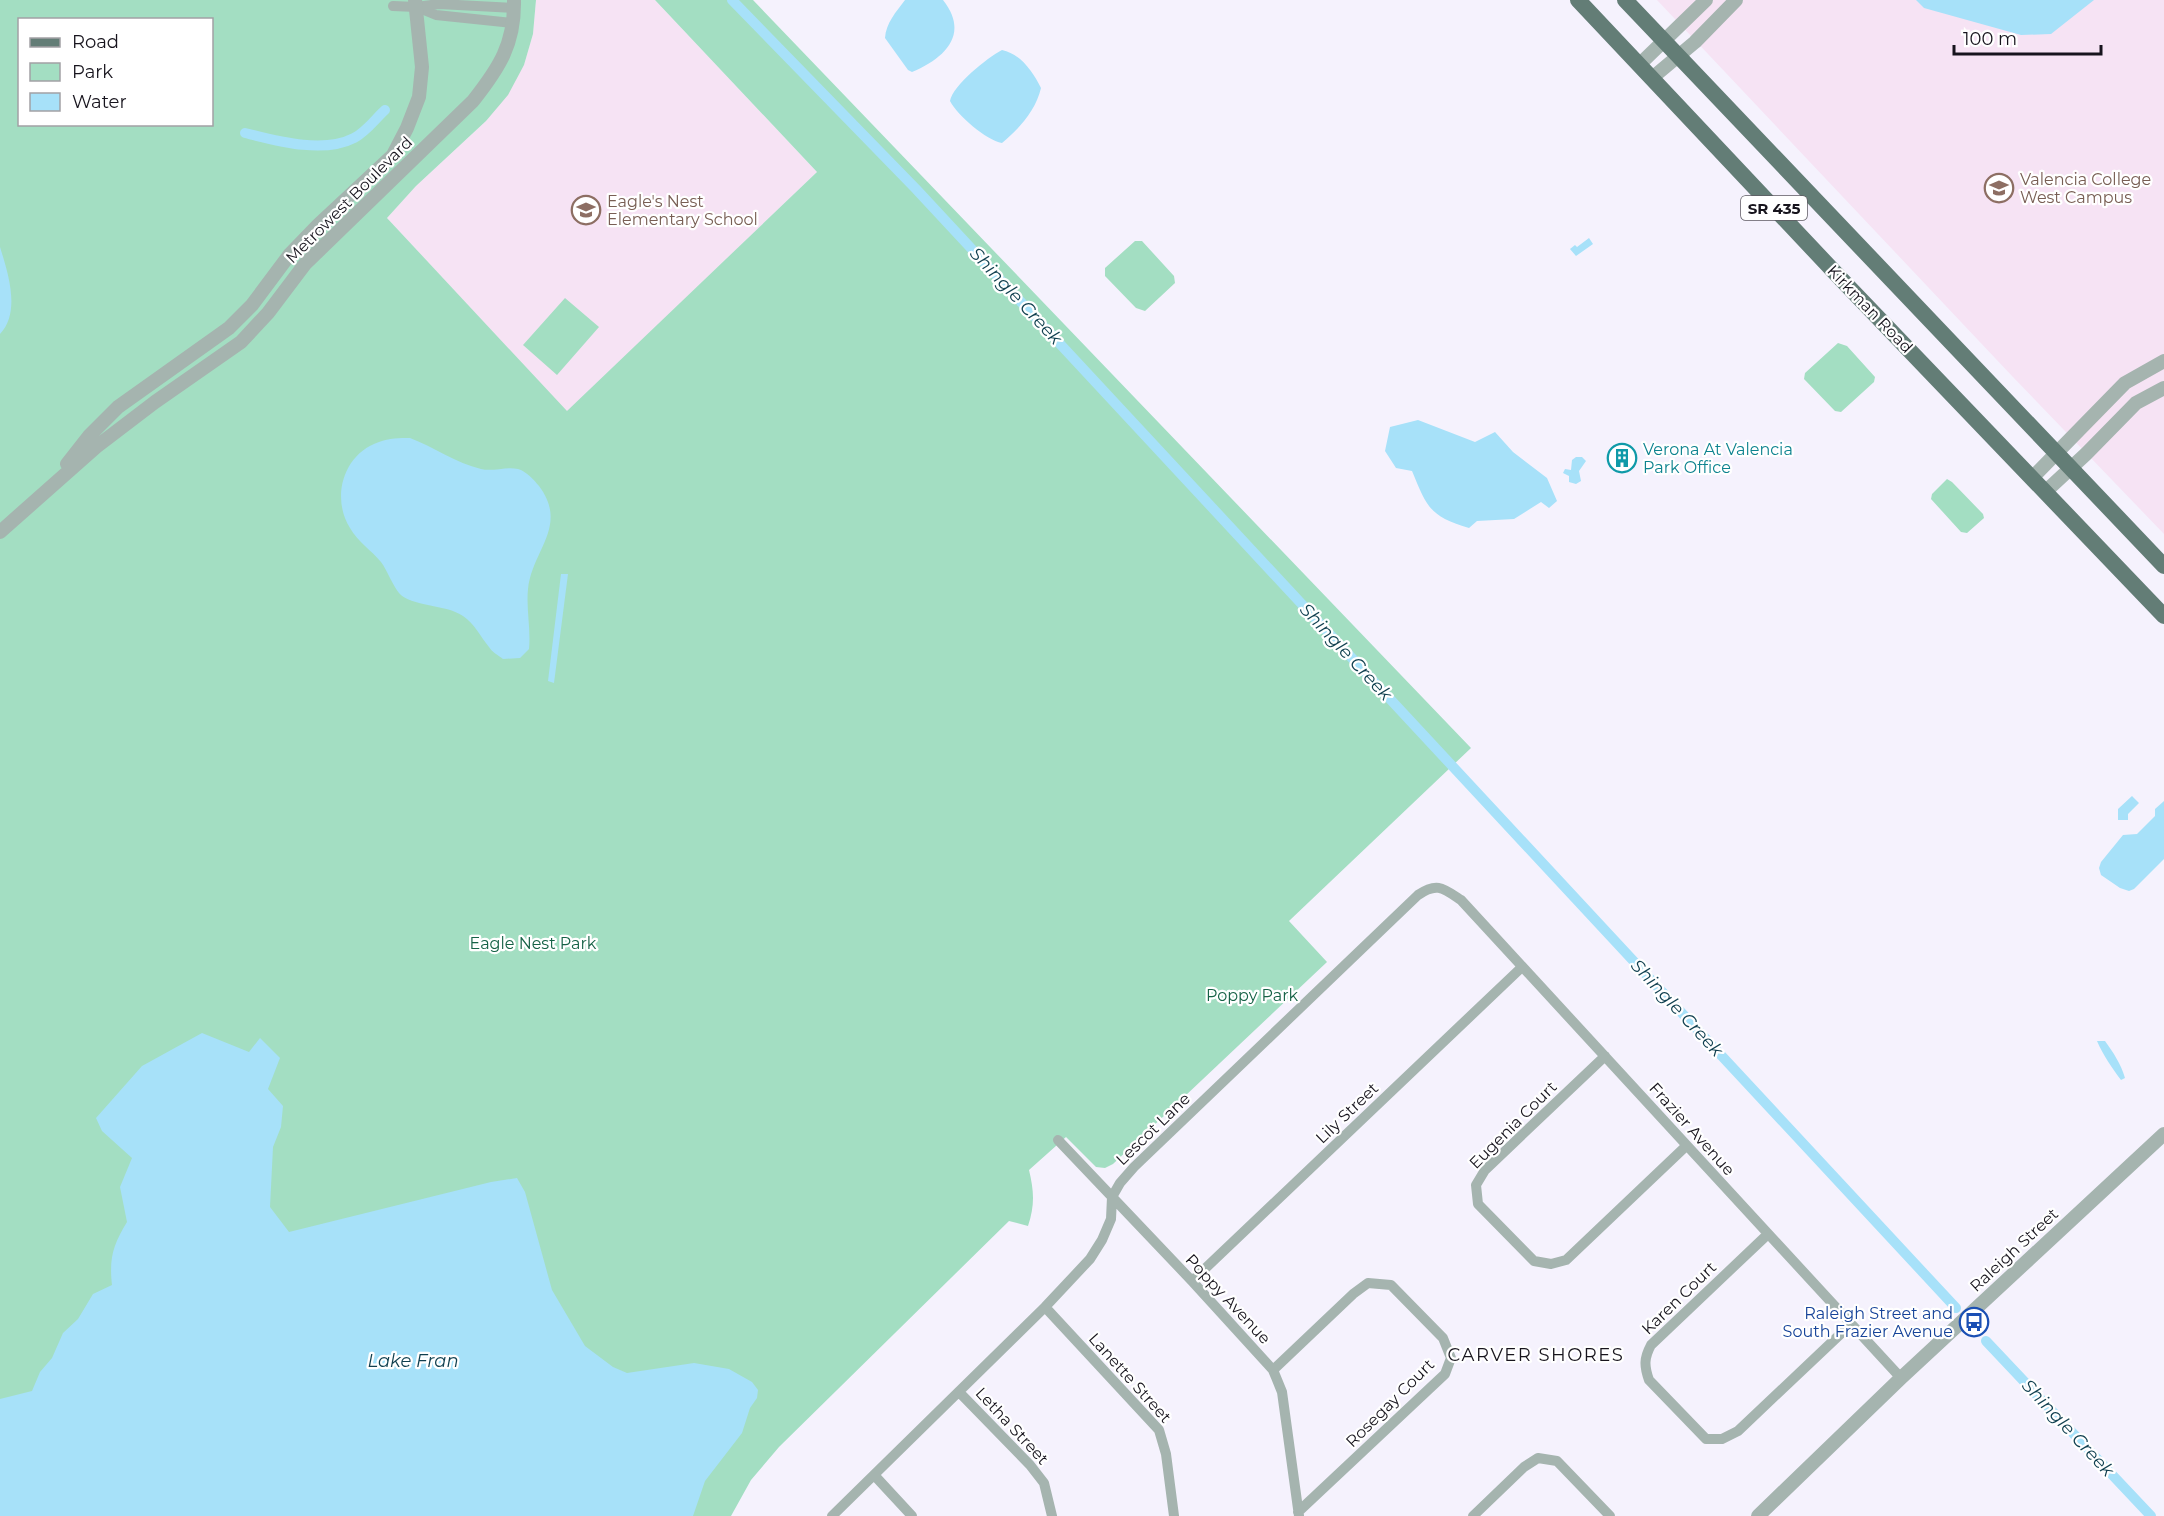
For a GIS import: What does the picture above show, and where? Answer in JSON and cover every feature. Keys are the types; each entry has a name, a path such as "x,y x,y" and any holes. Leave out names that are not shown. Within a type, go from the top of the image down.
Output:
{"main road":[{"name":"Kirkman Road","path":"1578,0 2164,616"},
{"name":"Kirkman Road","path":"1625,0 2164,566"}],"street":[{"path":"1639,65 1706,0"},
{"path":"1652,78 1736,0"},
{"path":"415,4 436,15 513,23"},
{"name":"Metrowest Boulevard","path":"0,532 66,465 118,407 229,328 252,305 290,255 318,225 393,155 419,97 422,67 415,4"},
{"path":"393,6 514,4"},
{"name":"Metrowest Boulevard","path":"25,508 96,447 155,402 241,342 268,313 305,264 472,101 495,73 507,47 513,23 514,4"},
{"path":"382,167 394,179"},
{"path":"2032,478 2125,383 2164,361"},
{"path":"147,387 155,402"},
{"path":"2045,492 2136,403 2164,388"},
{"name":"Lescot Lane","path":"832,1516 1045,1307 1090,1259 1111,1219 1112,1197 1120,1183 1134,1167 1418,896 1429,888 1443,888 1461,900"},
{"name":"Frazier Avenue","path":"1461,900 1901,1378"},
{"name":"Lily Street","path":"1192,1281 1522,967"},
{"name":"Eugenia Court","path":"1605,1056 1485,1170 1476,1185 1479,1204 1534,1261 1551,1264 1566,1260 1686,1146"},
{"name":"Raleigh Street","path":"1758,1516 1901,1378 2164,1134"},
{"name":"Poppy Avenue","path":"1058,1140 1273,1370 1282,1392 1299,1514"},
{"name":"Karen Court","path":"1768,1234 1651,1345 1645,1362 1649,1380 1706,1439 1722,1439 1738,1431 1851,1324"},
{"name":"Rosegay Court","path":"1273,1370 1353,1294 1368,1283 1391,1286 1443,1338 1451,1358 1445,1374 1299,1514"},
{"name":"Lanette Street","path":"1045,1307 1160,1430 1166,1454 1174,1516"},
{"name":"Letha Street","path":"959,1392 1030,1465 1044,1483 1052,1516"},
{"path":"1473,1516 1524,1467 1538,1458 1557,1461 1610,1516"},
{"path":"875,1476 912,1516"}],"shaded area":[{"name":"Eagle's Nest Elementary School","path":"536,0 655,0 817,172 567,412 387,218 416,186 486,121 524,65 533,34"},
{"name":"Valencia College West Campus","path":"1657,0 2164,0 2164,534 2012,376"}],"green space":[{"name":"Eagle Nest Park","path":"0,0 536,0 533,34 524,65 508,95 486,121 416,186 387,218 567,411 817,172 655,0 753,0 1471,748 1289,921 1327,962 1113,1164 1105,1168 1096,1167 1066,1137 1029,1170 1033,1198 1028,1226 1009,1221 779,1447 751,1480 731,1516 0,1516"},
{"path":"1135,241 1142,241 1174,276 1175,283 1145,311 1136,308 1105,276 1105,268"},
{"path":"565,298 599,327 557,375 523,345"},
{"path":"1838,343 1847,346 1875,377 1874,382 1841,412 1835,411 1804,379 1805,373"},
{"path":"1947,479 1983,514 1984,518 1967,533 1961,532 1931,499 1932,494"}],"water":[{"path":"905,0 943,0 951,12 954,24 954,34 950,44 943,52 935,60 912,72 908,70 885,38 889,23"},
{"path":"1916,0 2094,0 2051,34 2021,35 1924,8"},
{"path":"1002,50 1021,60 1041,88 1026,119 1002,143 988,137 973,126 950,101 957,87 964,80 980,65"},
{"path":"1589,238 1593,244 1576,256 1570,249"},
{"path":"0,247 9,280 11,304 10,315 0,334"},
{"path":"1418,420 1475,442 1495,432 1513,452 1547,478 1557,501 1549,508 1541,502 1514,519 1477,521 1469,528 1445,519 1426,502 1412,471 1396,468 1385,451 1390,427"},
{"path":"410,438 481,469 521,470 539,486 547,500 550,526 528,589 529,649 520,658 503,659 493,652 471,623 456,612 404,598 381,562 357,538 344,516 341,491 349,467 357,456 379,442"},
{"path":"1582,457 1586,461 1579,471 1581,481 1576,484 1569,482 1569,476 1563,473 1565,469 1571,470 1572,460"},
{"path":"561,574 568,574 554,683 548,681"},
{"path":"2132,796 2139,803 2128,814 2128,820 2118,820 2118,809"},
{"path":"2164,801 2164,859 2134,889 2129,891 2120,888 2101,875 2099,868 2101,862 2123,835 2137,834 2155,816 2155,809"},
{"name":"Lake Fran","path":"202,1033 249,1052 260,1038 280,1058 268,1089 283,1106 281,1127 273,1147 270,1207 289,1232 491,1182 517,1178 525,1192 552,1290 585,1346 613,1367 627,1373 694,1363 729,1369 752,1382 758,1390 757,1398 750,1408 742,1433 705,1481 693,1516 0,1516 0,1399 32,1391 40,1372 52,1358 63,1333 78,1319 93,1294 112,1285 113,1252 127,1222 120,1187 132,1158 102,1131 96,1118 142,1066"},
{"path":"2097,1041 2105,1041 2119,1063 2125,1078 2121,1080"}],"waterway":[{"name":"Shingle Creek","path":"732,0 916,189 1956,1308"},
{"path":"245,133 314,146 342,143 367,129 385,110"},
{"name":"Shingle Creek","path":"1986,1341 2151,1516"}],"place":[{"name":"Valencia College West Campus","path":"1999,188"},
{"name":"Eagle's Nest Elementary School","path":"586,210"},
{"name":"Verona At Valencia Park Office","path":"1622,458"},
{"name":"Raleigh Street and South Frazier Avenue","path":"1974,1322"}],"district":[{"name":"CARVER SHORES","path":"1536,1355"}],"park label":[{"name":"Poppy Park","path":"1252,995"}]}
